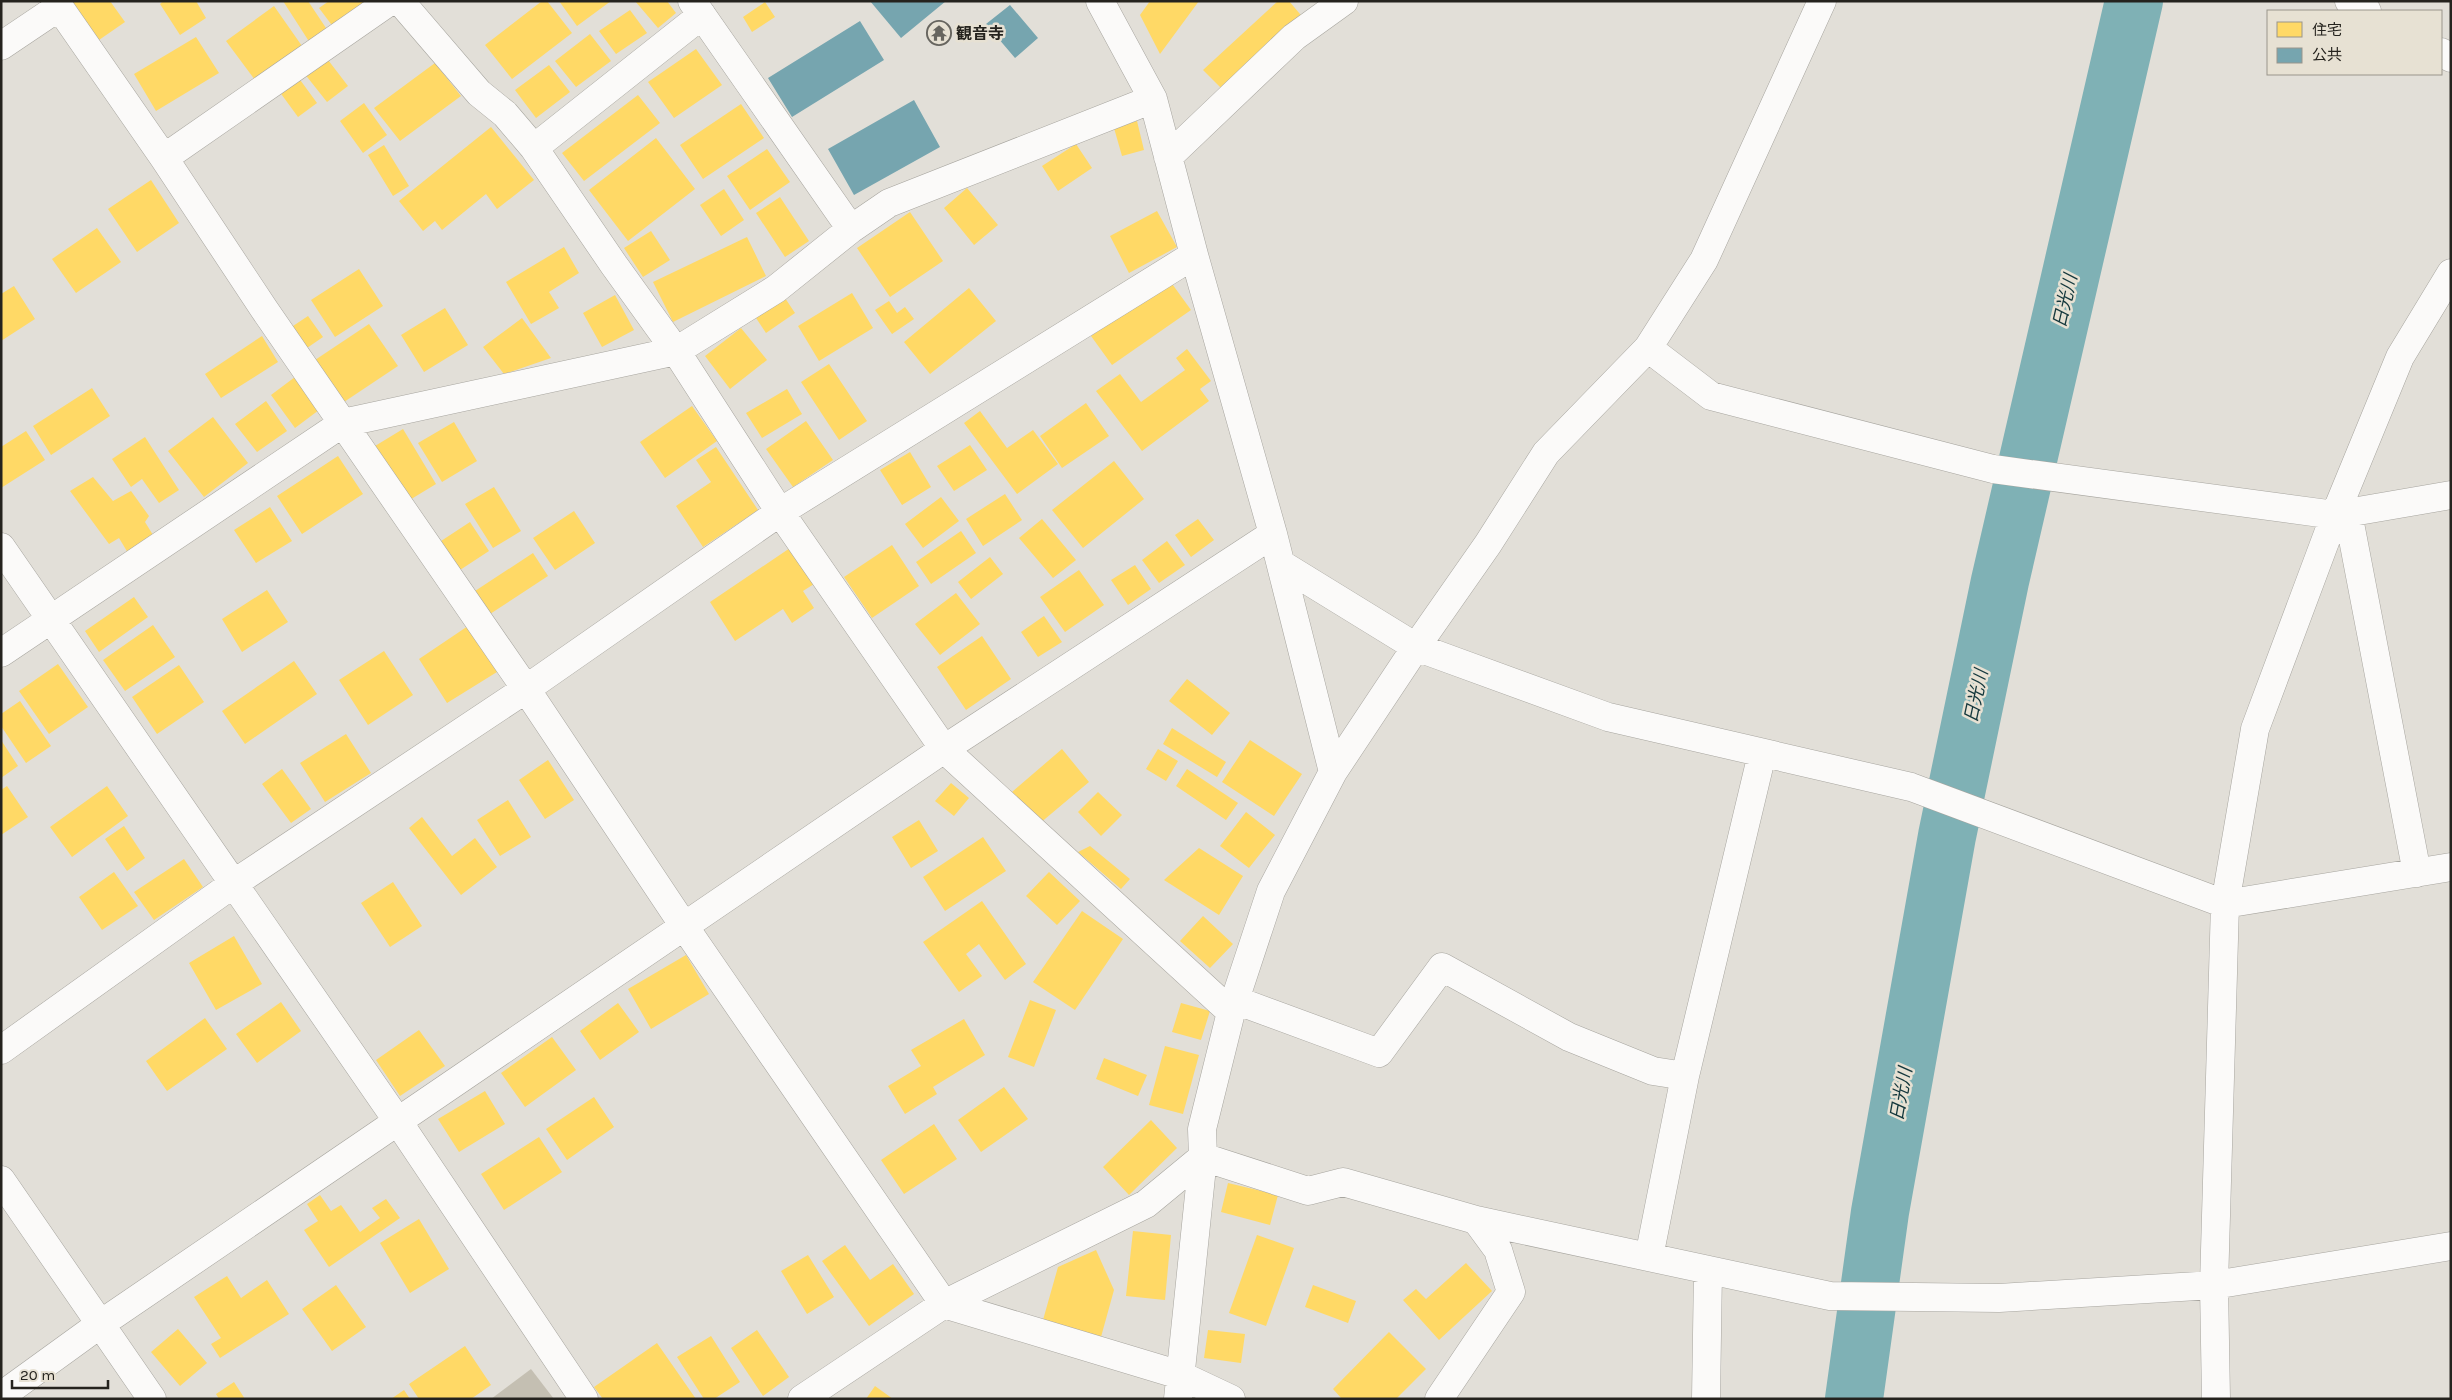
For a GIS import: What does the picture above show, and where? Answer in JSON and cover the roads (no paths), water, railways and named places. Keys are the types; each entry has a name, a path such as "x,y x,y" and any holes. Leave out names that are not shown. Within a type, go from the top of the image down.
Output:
{"street":[{"path":"164,158 390,1"},
{"path":"400,1 479,93 505,114 534,148 614,265 676,351 780,512 944,749 1233,1006 1379,1053 1442,967 1569,1037 1653,1071 1686,1076"},
{"path":"1100,1 1153,99 1194,255 1273,534 1333,772"},
{"path":"1168,157 1294,37 1344,1"},
{"path":"1179,1387 1203,1157 1202,1129 1233,1006 1270,891 1333,772 1416,647 1488,544 1546,453 1648,348 1704,260 1822,1"},
{"path":"2350,1 2365,10"},
{"path":"1,46 57,4 164,158 264,309 526,689 684,926 944,1304 1179,1387 1232,1399"},
{"path":"534,148 697,8 851,230"},
{"path":"1,653 343,423 676,351 776,288 889,203 1153,99"},
{"path":"1,1050 233,884 526,689 780,512 1194,255"},
{"path":"2216,1399 2214,1285 2225,904 2255,729 2341,514 2400,357 2451,273"},
{"path":"1648,348 1711,396 1993,469 2341,514 2451,495"},
{"path":"2341,514 2417,873"},
{"path":"1,1396 99,1326 399,1123 944,749 1273,534"},
{"path":"1,547 399,1123 584,1399"},
{"path":"1281,564 1416,647 1608,717 1910,787 2225,904 2451,867"},
{"path":"1649,1258 1686,1076 1762,754"},
{"path":"802,1399 944,1304 1146,1204 1203,1157"},
{"path":"1203,1157 1308,1191 1343,1182 1476,1220 1830,1296 1999,1298 2214,1285 2451,1246"},
{"path":"1,1180 99,1326 152,1399"},
{"path":"1439,1399 1511,1292 1498,1250 1476,1220"},
{"path":"1706,1399 1708,1270"}],"waterway":[{"name":"日光川","path":"1854,1399 1880,1212 1947,836 2000,581 2134,1"}],"place":[{"name":"観音寺","path":"939,33"}]}
